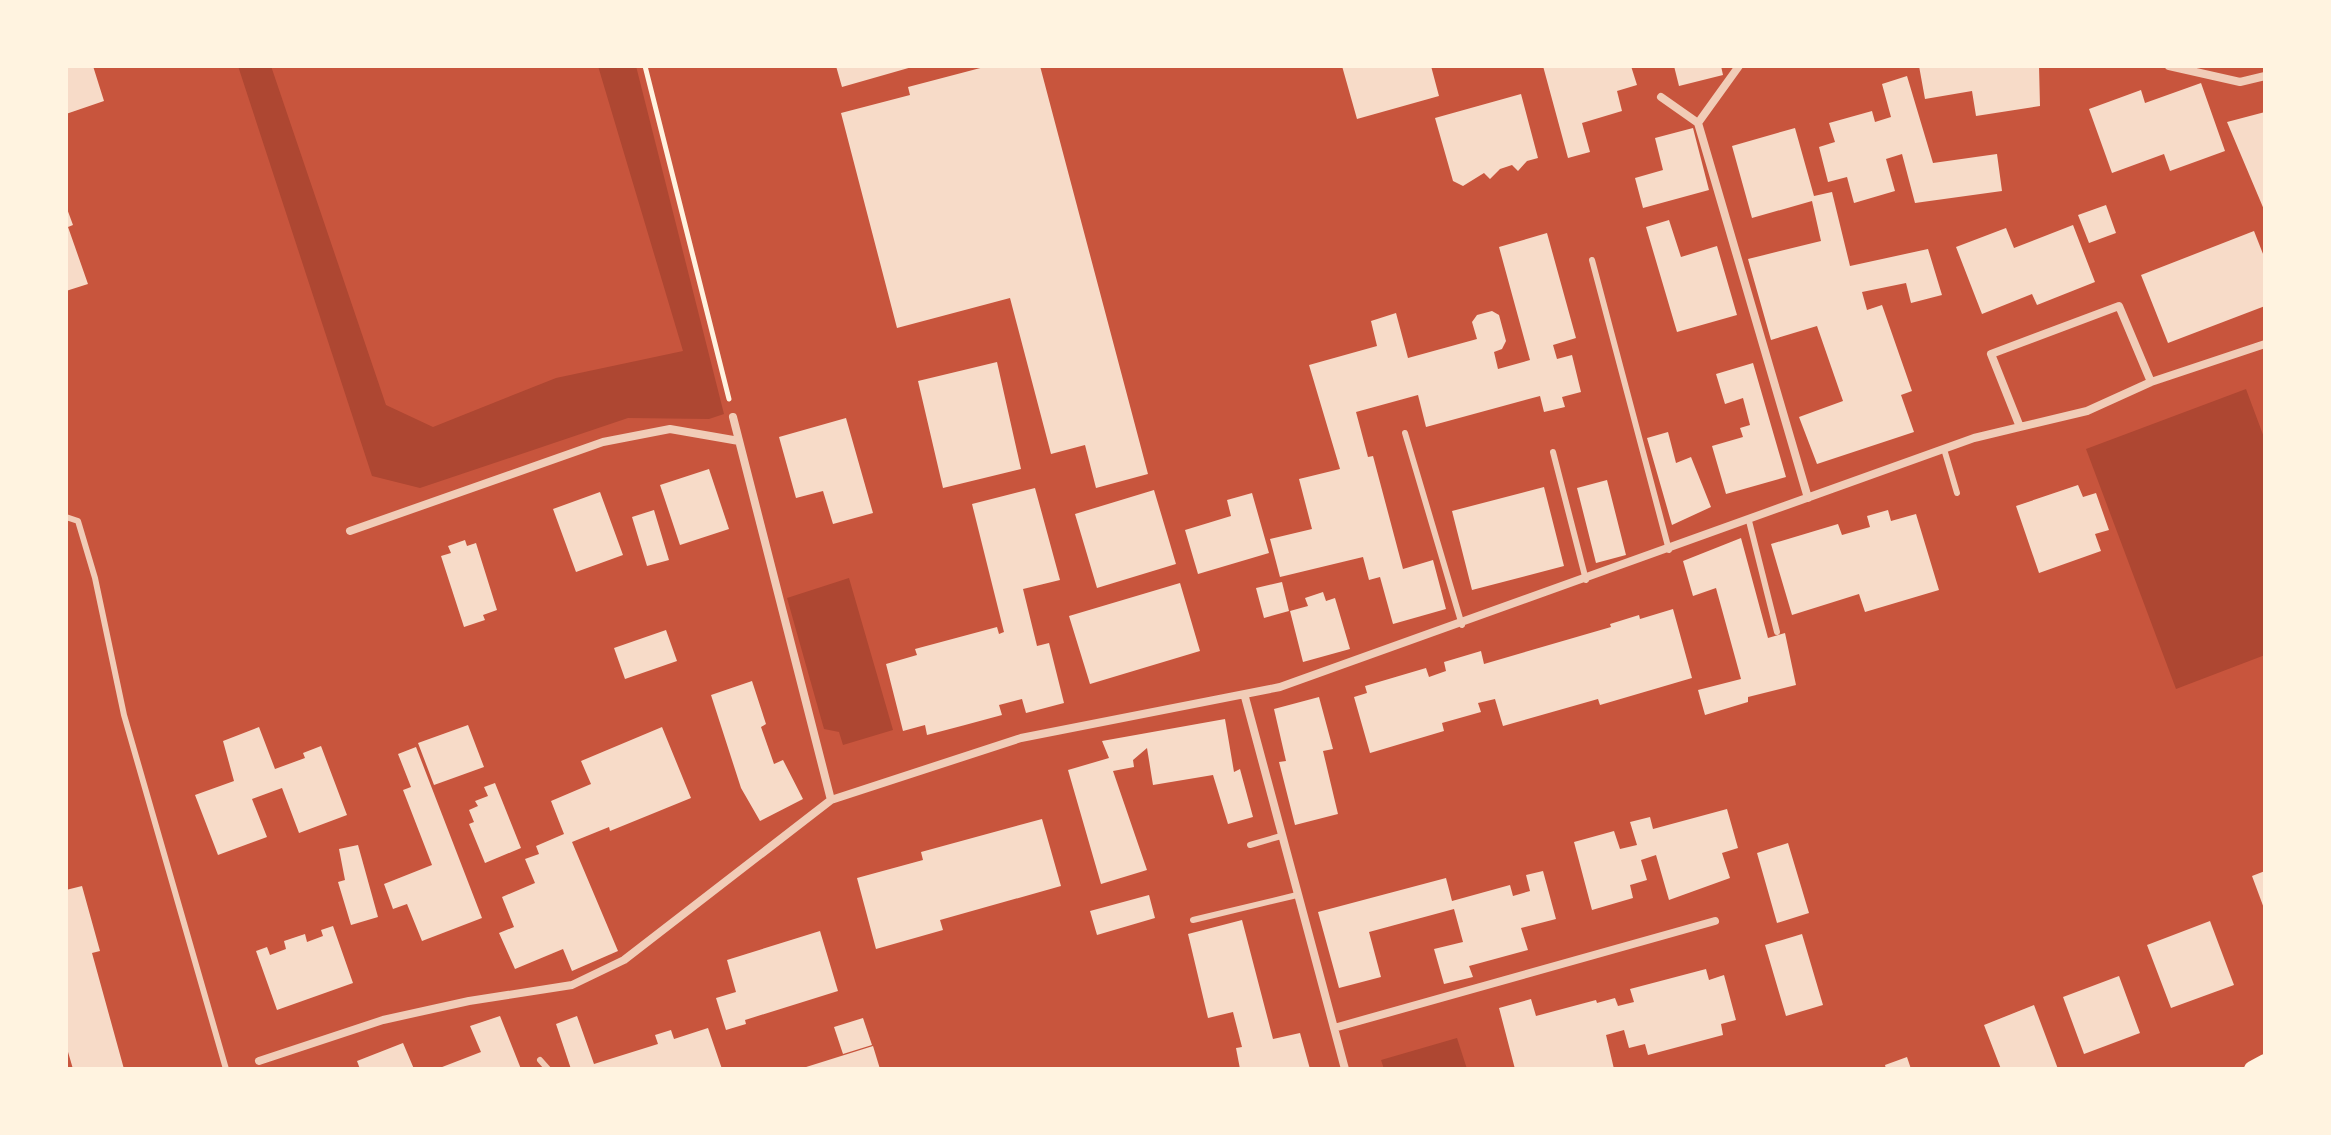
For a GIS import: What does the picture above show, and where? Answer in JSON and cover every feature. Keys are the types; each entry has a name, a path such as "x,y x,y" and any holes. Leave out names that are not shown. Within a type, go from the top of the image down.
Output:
{"main road":[{"path":"2252,1069 2265,1062"}],"street":[{"path":"1698,123 1739,66"},
{"path":"2169,66 2240,82 2265,76"},
{"path":"1661,97 1698,123 1808,498"},
{"path":"2020,427 1991,354 2119,306 2151,382"},
{"path":"259,1061 383,1020 469,1001 572,985 624,960 831,800 1021,738 1198,702 1245,697 1462,625 1944,449 2087,411 2151,382 2265,344"},
{"path":"733,417 831,800"},
{"path":"350,531 603,442 670,429 739,441"},
{"path":"1245,697 1345,1069"},
{"path":"1334,1028 1715,921"}],"lane":[{"path":"1592,260 1669,550"},
{"path":"1405,433 1462,625"},
{"path":"1944,449 1957,493"},
{"path":"1553,452 1586,580"},
{"path":"66,517 78,521 95,578 124,715 226,1069"},
{"path":"1749,521 1777,632"},
{"path":"1250,845 1281,836"},
{"path":"1193,920 1297,895"},
{"path":"540,1060 548,1069"}],"path":[{"path":"645,66 733,417"}],"shaded area":[{"path":"238,66 271,66 386,405 433,427 556,378 683,351 598,66 636,66 724,414 709,419 628,418 420,488 372,476"},
{"path":"2246,389 2265,440 2265,655 2176,689 2086,449"},
{"path":"849,578 893,730 843,745 839,732 824,729 787,598"},
{"path":"1457,1038 1467,1069 1384,1069 1381,1060"}],"building":[{"path":"66,66 93,66 104,101 66,114"},
{"path":"836,66 912,66 912,67 842,87"},
{"path":"988,66 1040,66 1148,474 1096,488 1085,445 1051,454 1010,298 897,328 841,113 910,95 908,87"},
{"path":"1342,66 1431,66 1439,96 1357,119"},
{"path":"1543,66 1631,66 1637,85 1617,91 1622,111 1582,123 1590,152 1568,158"},
{"path":"1674,66 1721,66 1723,75 1679,86"},
{"path":"1919,66 2039,66 2040,106 1976,116 1972,91 1925,99"},
{"path":"1907,76 1933,163 1997,154 2002,191 1915,203 1902,154 1886,159 1895,191 1854,203 1847,177 1828,182 1819,147 1835,142 1829,123 1872,111 1875,122 1891,117 1882,84"},
{"path":"2201,83 2225,151 2170,171 2164,154 2112,173 2089,109 2141,90 2145,103"},
{"path":"1521,94 1538,158 1527,161 1518,171 1512,165 1500,169 1490,179 1484,173 1463,186 1453,181 1435,118"},
{"path":"2265,112 2265,212 2227,122"},
{"path":"1693,128 1709,190 1643,208 1635,178 1663,170 1655,138"},
{"path":"1795,128 1814,196 1832,192 1850,266 1928,249 1942,295 1911,303 1906,283 1862,292 1867,310 1882,305 1912,391 1901,395 1914,432 1817,464 1799,417 1843,401 1817,326 1771,340 1748,259 1821,241 1812,201 1752,218 1732,146"},
{"path":"2106,205 2116,233 2089,243 2078,215"},
{"path":"66,206 73,225 68,227 88,284 66,291"},
{"path":"1669,220 1681,257 1717,246 1737,315 1677,332 1646,227"},
{"path":"2073,225 2095,282 2037,305 2032,294 1982,314 1956,247 2006,228 2014,248"},
{"path":"2254,231 2265,259 2265,306 2168,343 2141,275"},
{"path":"1547,233 1576,338 1553,345 1557,359 1572,355 1581,392 1562,397 1565,407 1544,412 1540,396 1426,427 1418,395 1356,412 1368,457 1373,456 1403,569 1433,560 1446,609 1393,624 1380,577 1369,580 1363,557 1280,577 1270,539 1312,529 1299,479 1340,469 1309,365 1377,346 1371,321 1396,313 1408,358 1477,339 1472,322 1477,315 1492,311 1499,315 1506,341 1502,349 1494,352 1498,369 1530,360 1499,247"},
{"path":"997,362 1021,469 943,488 918,381"},
{"path":"1753,363 1786,477 1726,494 1712,446 1743,437 1740,428 1750,425 1743,398 1725,404 1716,374"},
{"path":"846,418 873,513 833,524 823,491 796,498 779,437"},
{"path":"1668,432 1676,463 1691,457 1711,507 1672,525 1647,438"},
{"path":"709,469 729,529 680,545 660,485"},
{"path":"1607,480 1626,555 1596,563 1577,488"},
{"path":"2078,485 2083,497 2096,493 2109,530 2095,534 2101,551 2039,573 2016,506"},
{"path":"1544,487 1564,566 1472,590 1452,511"},
{"path":"1035,488 1060,580 1023,589 1037,646 1049,643 1064,703 1026,713 1022,699 999,705 1002,715 965,725 927,735 925,725 903,731 886,664 917,655 915,649 997,627 999,634 1004,632 972,504"},
{"path":"1154,490 1176,564 1097,588 1075,514"},
{"path":"600,492 623,555 576,572 553,509"},
{"path":"1252,493 1269,553 1198,574 1185,530 1231,516 1227,500"},
{"path":"654,510 669,560 647,566 632,517"},
{"path":"1888,510 1891,521 1916,514 1939,590 1865,612 1859,594 1792,615 1771,544 1838,524 1842,535 1870,527 1867,516"},
{"path":"1741,538 1768,638 1785,633 1796,685 1748,697 1748,702 1705,715 1698,690 1741,679 1716,588 1693,596 1683,561"},
{"path":"465,540 467,546 476,543 497,610 483,615 485,620 464,627 441,556 451,553 448,546"},
{"path":"1282,582 1289,611 1264,618 1256,588"},
{"path":"1180,583 1200,651 1090,684 1069,616"},
{"path":"1323,592 1326,601 1335,598 1350,649 1303,662 1290,611 1308,606 1305,598"},
{"path":"1673,609 1692,678 1600,705 1598,699 1503,726 1495,699 1478,703 1481,712 1442,723 1444,731 1370,753 1354,697 1367,693 1365,686 1426,668 1429,677 1446,671 1444,662 1481,651 1484,664 1611,627 1610,624 1639,615 1640,619"},
{"path":"666,630 677,661 625,679 614,648"},
{"path":"752,681 766,724 761,727 774,764 783,760 803,799 760,821 741,788 711,695"},
{"path":"1319,697 1333,749 1323,751 1338,814 1295,825 1279,762 1286,761 1274,709"},
{"path":"1225,719 1234,772 1240,769 1253,817 1228,824 1213,775 1153,785 1147,748 1133,760 1134,767 1113,771 1147,870 1101,884 1068,770 1109,758 1102,741"},
{"path":"468,725 484,767 434,785 418,743"},
{"path":"259,727 275,769 305,758 303,753 321,746 347,815 299,833 282,788 252,799 267,837 218,855 195,795 234,781 223,741"},
{"path":"662,727 691,798 610,831 609,827 572,842 618,951 572,971 563,949 515,969 499,933 514,927 502,897 535,883 525,859 539,854 536,846 564,834 551,801 591,784 581,761"},
{"path":"416,747 482,918 422,941 407,904 393,909 384,884 432,865 403,790 411,787 398,754"},
{"path":"495,783 521,848 485,863 469,824 474,822 469,810 478,806 475,801 488,796 484,787"},
{"path":"1727,809 1738,848 1722,853 1730,878 1669,900 1656,855 1641,860 1647,880 1630,885 1633,898 1592,910 1574,842 1614,831 1620,849 1637,845 1630,822 1650,817 1653,829"},
{"path":"1042,819 1061,886 940,920 943,930 876,949 857,878 923,860 921,852"},
{"path":"1788,843 1809,913 1777,923 1757,853"},
{"path":"358,845 378,917 351,925 338,882 345,880 339,849"},
{"path":"1543,871 1556,919 1521,928 1528,950 1469,966 1473,977 1444,984 1434,949 1463,942 1454,909 1369,932 1381,977 1339,988 1318,912 1446,878 1452,901 1510,885 1513,896 1530,891 1526,875"},
{"path":"2265,871 2265,911 2252,876"},
{"path":"82,886 100,951 92,953 124,1069 73,1069 66,1045 66,890"},
{"path":"1149,895 1155,918 1097,935 1090,911"},
{"path":"1242,920 1273,1039 1300,1033 1310,1069 1240,1069 1236,1048 1242,1047 1233,1012 1208,1018 1188,934"},
{"path":"2210,921 2234,985 2171,1008 2147,945"},
{"path":"333,926 353,983 277,1010 256,951 267,947 270,955 286,949 284,941 305,934 307,942 323,936 321,930"},
{"path":"820,931 838,991 745,1020 746,1024 726,1030 716,998 736,992 727,960"},
{"path":"1802,934 1823,1005 1786,1016 1765,945"},
{"path":"1706,969 1709,980 1724,975 1736,1020 1721,1024 1723,1035 1648,1055 1645,1044 1629,1048 1624,1030 1606,1035 1614,1069 1515,1069 1499,1008 1531,999 1536,1016 1596,1000 1597,1003 1615,998 1618,1006 1634,1002 1630,989"},
{"path":"2119,976 2140,1033 2084,1054 2063,997"},
{"path":"2034,1005 2058,1069 2001,1069 1984,1025"},
{"path":"500,1016 521,1069 437,1069 481,1052 470,1026"},
{"path":"577,1016 594,1064 658,1044 655,1035 671,1030 674,1039 708,1028 722,1069 571,1069 556,1024"},
{"path":"863,1018 872,1045 843,1054 834,1027"},
{"path":"403,1043 414,1069 360,1069 357,1061"},
{"path":"873,1046 880,1069 803,1069 803,1068"},
{"path":"1907,1057 1911,1069 1886,1069 1885,1065"}]}
